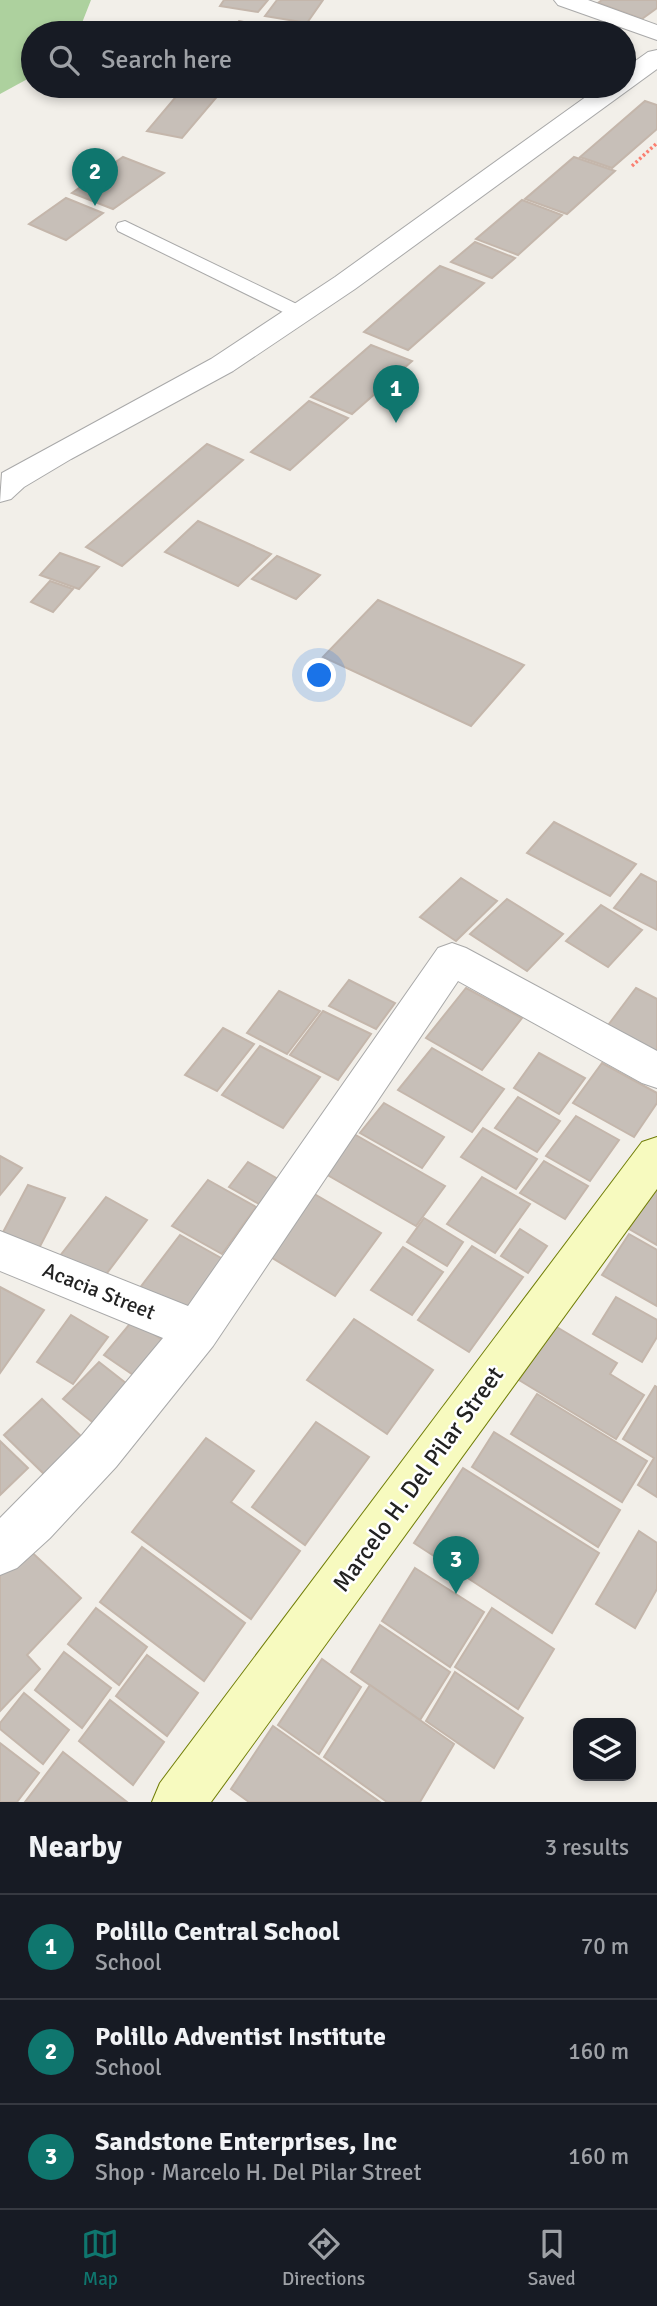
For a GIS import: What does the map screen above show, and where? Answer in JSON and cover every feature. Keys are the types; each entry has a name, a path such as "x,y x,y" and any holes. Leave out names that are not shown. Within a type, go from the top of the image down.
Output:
{"main road":[{"name":"Marcelo H. Del Pilar Street","path":"179,1802 657,1155"}],"street":[{"path":"566,0 624,21"},
{"path":"636,25 657,33"},
{"path":"636,72 657,57"},
{"path":"0,492 13,480 60,452 222,365 300,313 600,98"},
{"path":"0,1551 33,1521 99,1451 197,1331 452,959 657,1071"},
{"name":"Acacia Street","path":"0,1251 197,1331"}],"lane":[{"path":"125,227 300,313"}],"path":[{"path":"632,166 657,143"}],"green space":[{"path":"0,0 91,0 83,21 21,21 21,83 0,94"}],"building":[{"path":"224,0 268,0 258,12 220,6"},
{"path":"277,0 323,0 308,21 265,16"},
{"path":"602,0 657,0 657,8 642,19 598,3"},
{"path":"175,98 216,98 182,138 147,131"},
{"path":"645,101 657,105 657,129 612,168 580,157"},
{"path":"123,157 164,173 113,209 72,193"},
{"path":"574,157 615,171 567,214 525,199"},
{"path":"66,198 103,213 66,240 29,224"},
{"path":"522,200 562,215 518,255 476,239"},
{"path":"475,242 515,258 492,278 451,262"},
{"path":"440,266 484,283 408,350 364,332"},
{"path":"371,345 412,361 352,414 311,397"},
{"path":"309,401 348,418 290,470 251,452"},
{"path":"207,444 243,460 122,566 86,547"},
{"path":"198,521 271,554 238,586 165,552"},
{"path":"60,553 99,567 79,589 40,575"},
{"path":"277,556 320,575 296,599 252,579"},
{"path":"50,581 73,589 53,612 31,602"},
{"path":"378,600 524,665 471,726 323,657"},
{"path":"554,822 636,864 610,896 527,853"},
{"path":"641,874 657,882 657,930 614,908"},
{"path":"461,878 497,901 456,941 420,917"},
{"path":"507,899 563,934 527,971 470,934"},
{"path":"601,905 642,930 608,967 566,941"},
{"path":"349,980 395,1003 376,1029 329,1006"},
{"path":"466,988 522,1018 482,1070 426,1038"},
{"path":"636,988 657,999 657,1062 603,1032"},
{"path":"279,991 320,1011 287,1054 247,1033"},
{"path":"323,1011 371,1034 338,1080 290,1055"},
{"path":"223,1028 254,1044 217,1091 185,1075"},
{"path":"260,1046 320,1077 283,1128 222,1095"},
{"path":"432,1048 504,1089 472,1132 398,1090"},
{"path":"539,1053 585,1078 559,1114 514,1088"},
{"path":"602,1063 657,1093 657,1103 634,1137 573,1103"},
{"path":"518,1097 560,1121 537,1152 495,1128"},
{"path":"384,1103 444,1137 422,1168 360,1133"},
{"path":"576,1116 619,1140 590,1181 546,1156"},
{"path":"483,1128 537,1159 516,1189 461,1157"},
{"path":"354,1134 445,1186 416,1226 324,1173"},
{"path":"0,1156 22,1168 0,1195"},
{"path":"544,1161 588,1186 565,1219 520,1193"},
{"path":"248,1162 278,1179 259,1204 229,1187"},
{"path":"482,1177 530,1204 495,1253 447,1224"},
{"path":"208,1180 256,1207 222,1254 172,1226"},
{"path":"28,1185 65,1198 35,1256 0,1244 0,1238"},
{"path":"657,1185 657,1245 629,1229"},
{"path":"311,1192 381,1233 335,1296 264,1253"},
{"path":"106,1197 147,1220 98,1285 56,1261"},
{"path":"424,1218 463,1242 447,1266 407,1242"},
{"path":"520,1229 547,1246 528,1273 501,1256"},
{"path":"629,1234 657,1250 657,1306 602,1275"},
{"path":"180,1235 230,1263 186,1322 136,1293"},
{"path":"472,1246 523,1277 469,1352 418,1320"},
{"path":"403,1247 443,1272 412,1315 371,1290"},
{"path":"0,1287 44,1310 0,1373"},
{"path":"616,1297 657,1320 657,1337 642,1362 593,1334"},
{"path":"71,1315 108,1337 73,1384 37,1362"},
{"path":"354,1319 433,1370 387,1434 307,1380"},
{"path":"133,1320 168,1344 139,1379 104,1355"},
{"path":"555,1326 617,1363 610,1374 644,1395 616,1439 519,1380"},
{"path":"99,1362 131,1387 96,1425 63,1399"},
{"path":"655,1386 657,1497 638,1485 654,1458 623,1439"},
{"path":"537,1394 647,1461 622,1502 511,1434"},
{"path":"42,1399 84,1439 46,1476 4,1435"},
{"path":"316,1422 369,1457 305,1545 252,1507"},
{"path":"494,1432 620,1510 598,1547 472,1467"},
{"path":"206,1438 254,1471 231,1502 300,1551 251,1619 132,1532"},
{"path":"0,1441 28,1468 0,1495"},
{"path":"463,1468 599,1553 552,1633 414,1543"},
{"path":"639,1531 657,1543 657,1589 635,1628 596,1604"},
{"path":"25,1546 81,1598 27,1655 40,1669 0,1711 0,1571"},
{"path":"142,1547 245,1623 204,1681 100,1602"},
{"path":"415,1568 484,1612 450,1667 382,1621"},
{"path":"96,1608 147,1647 119,1685 68,1644"},
{"path":"492,1608 554,1649 518,1709 455,1667"},
{"path":"380,1625 450,1672 420,1720 351,1672"},
{"path":"64,1652 111,1688 82,1728 35,1690"},
{"path":"147,1655 198,1693 167,1736 116,1696"},
{"path":"322,1659 361,1687 319,1754 278,1725"},
{"path":"455,1672 523,1718 494,1768 426,1721"},
{"path":"370,1685 454,1744 420,1802 387,1802 324,1757"},
{"path":"24,1693 69,1730 43,1764 0,1729 0,1723"},
{"path":"110,1700 164,1742 133,1785 79,1741"},
{"path":"273,1726 380,1802 249,1802 231,1789"},
{"path":"0,1743 39,1773 17,1802 0,1802"},
{"path":"63,1752 127,1802 25,1802"}],"place":[{"name":"Polillo Adventist Institute","path":"95,206"},
{"name":"Polillo Central School","path":"396,423"},
{"name":"Sandstone Enterprises, Inc","path":"456,1594"}]}
